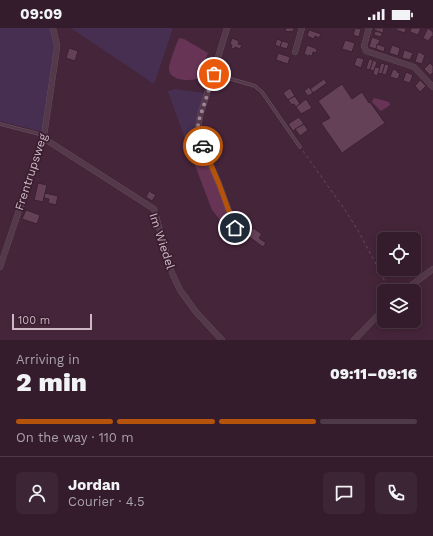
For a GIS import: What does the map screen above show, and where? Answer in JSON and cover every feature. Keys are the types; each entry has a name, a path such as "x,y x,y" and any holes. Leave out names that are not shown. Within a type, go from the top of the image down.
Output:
{"street":[{"name":"Frentrupsweg","path":"0,267 44,136 57,48 53,28"},
{"path":"227,28 200,116 198,128 201,143 219,184 235,228"},
{"path":"294,52 302,28"},
{"path":"369,28 364,46 366,50 414,67 433,87"},
{"name":"Im Wiedel","path":"44,136 48,142 154,209 172,273 180,290 196,312 222,340"},
{"path":"413,284 433,268"},
{"path":"354,340 377,316"}],"lane":[{"path":"214,74 259,88 300,147"},
{"path":"0,124 44,136"}],"path":[{"path":"300,147 359,232 386,284"}],"shaded area":[{"path":"0,28 51,28 56,44 43,132 0,121"},
{"path":"71,28 173,28 154,84"},
{"path":"179,38 184,39 208,53 199,78 182,80 171,74 169,70 172,55"},
{"path":"174,89 205,93 199,108 196,123 197,134 185,139 167,92"},
{"path":"374,98 389,102 390,105 381,111 372,102"},
{"path":"197,134 198,142 216,183 233,228 230,232 212,210 185,139"}],"building":[{"path":"286,28 294,28 293,32 285,31"},
{"path":"355,28 361,29 359,37 353,35"},
{"path":"375,28 384,28 383,33 374,30"},
{"path":"397,28 406,28 405,33 396,30"},
{"path":"411,28 421,28 418,35 410,32"},
{"path":"428,28 433,32 433,37 432,36 428,41 423,38"},
{"path":"309,30 321,34 319,38 315,36 314,39 307,36"},
{"path":"375,31 382,33 381,37 374,35"},
{"path":"372,37 380,40 376,49 369,47"},
{"path":"232,38 239,41 238,44 242,45 240,49 235,47 234,49 231,48 232,45 230,44"},
{"path":"277,39 282,41 280,47 275,45"},
{"path":"345,40 355,43 352,52 342,49"},
{"path":"282,41 289,43 287,49 280,47"},
{"path":"377,44 385,47 384,52 376,49"},
{"path":"307,45 317,49 316,53 313,52 312,56 309,55 308,57 304,54"},
{"path":"392,45 400,48 398,56 389,53"},
{"path":"69,48 78,51 75,61 66,58"},
{"path":"404,50 413,53 410,60 402,58"},
{"path":"418,52 425,55 422,64 415,62"},
{"path":"278,53 290,57 288,64 276,60"},
{"path":"357,57 364,59 361,68 354,65"},
{"path":"369,59 373,60 370,70 366,69"},
{"path":"373,60 377,62 374,71 370,70"},
{"path":"381,63 385,64 382,74 378,73"},
{"path":"430,63 433,66 433,73 430,75 424,69"},
{"path":"385,64 389,65 386,75 382,74"},
{"path":"375,67 380,68 377,76 373,74"},
{"path":"393,69 400,73 398,79 390,77"},
{"path":"406,72 413,75 410,83 403,81"},
{"path":"324,79 327,83 313,93 310,89"},
{"path":"420,80 426,86 420,92 415,86"},
{"path":"342,84 352,99 362,92 385,123 342,153 321,123 330,118 318,101"},
{"path":"309,87 313,93 308,96 304,91"},
{"path":"290,88 295,96 288,100 283,93"},
{"path":"295,96 300,104 296,107 288,100"},
{"path":"306,99 312,108 301,114 296,107"},
{"path":"299,117 304,124 293,131 288,124"},
{"path":"304,124 308,130 300,136 295,129"},
{"path":"38,183 47,185 43,202 34,200"},
{"path":"149,191 156,195 152,201 146,197"},
{"path":"45,193 58,196 56,205 48,203 49,199 44,198"},
{"path":"26,210 40,215 37,224 22,219"},
{"path":"253,228 262,234 259,238 266,243 263,247 248,236"}],"way so far":[{"path":"203,146 199,135 198,123 214,74"}],"route":[{"path":"203,146 235,228"}]}
